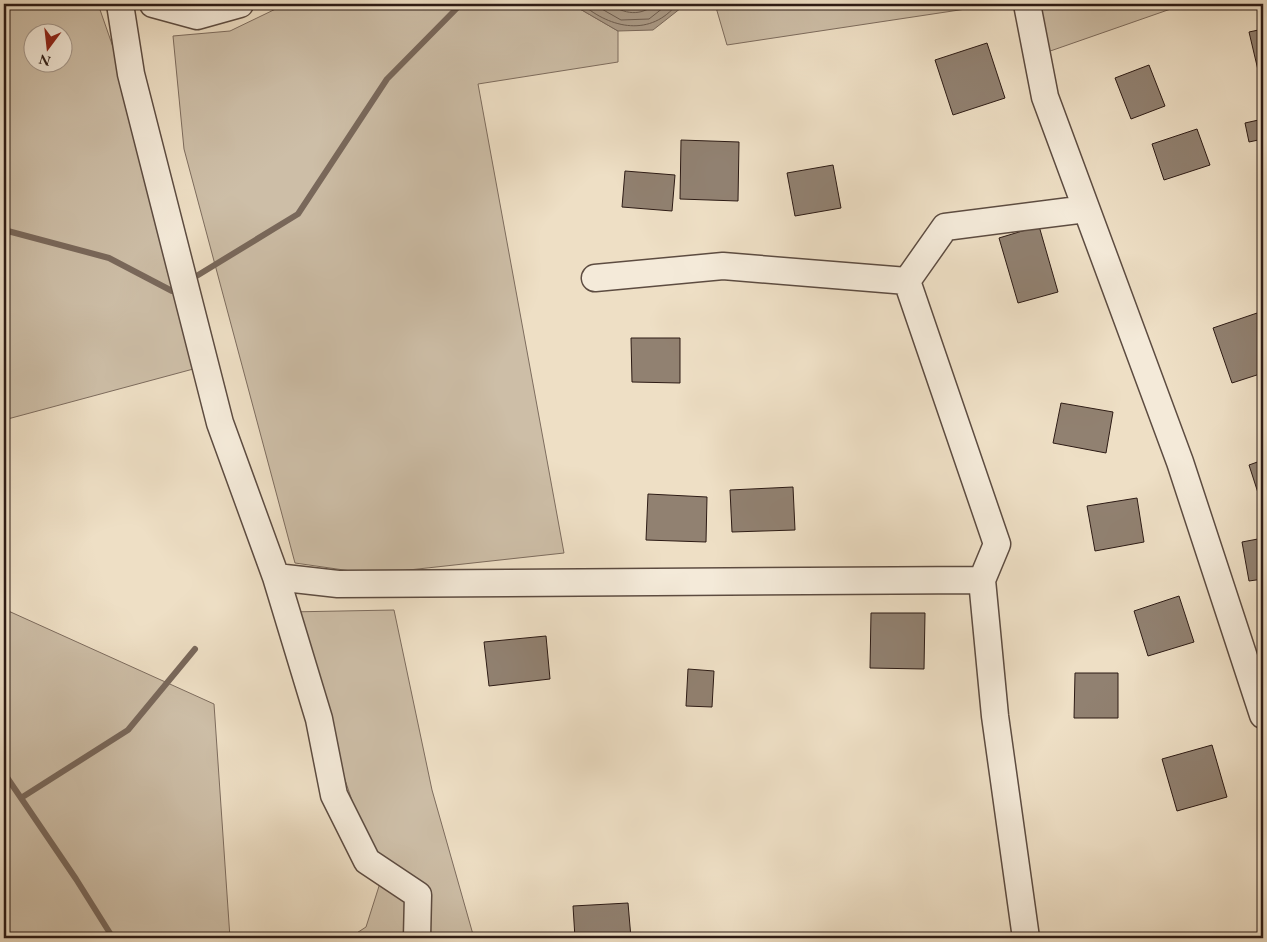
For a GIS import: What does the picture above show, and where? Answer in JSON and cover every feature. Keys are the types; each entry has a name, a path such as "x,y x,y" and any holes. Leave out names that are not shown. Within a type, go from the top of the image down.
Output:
{"street":[{"path":"120,4 132,74 220,423 276,576 319,719 334,795 366,861 418,895 418,938"},
{"path":"153,4 197,16 240,4"},
{"path":"1028,4 1045,97 1180,462 1263,716"},
{"path":"907,281 945,227 1086,209"},
{"path":"595,278 723,266 907,281"},
{"path":"907,281 998,544 982,580 995,716 1026,938"},
{"path":"276,576 338,584 982,580"}],"shaded area":[{"path":"4,4 98,4 144,136 197,368 4,420"},
{"path":"286,4 575,4 580,9 618,31 618,62 478,84 564,553 372,574 295,563 184,149 173,36 230,31"},
{"path":"715,4 999,4 727,45"},
{"path":"1037,4 1185,4 1036,56"},
{"path":"4,609 214,704 230,938 4,938"},
{"path":"394,610 432,790 474,938 349,938 366,927 380,883 288,612"}],"water":[{"path":"575,4 682,4 681,8 653,30 618,31 580,9"}],"building":[{"path":"1263,29 1263,87 1262,87 1249,32"},
{"path":"987,43 1005,98 953,115 935,60"},
{"path":"1149,65 1165,106 1131,119 1115,78"},
{"path":"1263,119 1263,139 1249,142 1245,123"},
{"path":"1197,129 1210,165 1164,180 1152,144"},
{"path":"681,140 739,142 738,201 680,199"},
{"path":"833,165 841,208 795,216 787,173"},
{"path":"625,171 675,175 672,211 622,207"},
{"path":"1039,226 1058,292 1018,303 999,238"},
{"path":"1263,311 1263,373 1232,383 1213,328"},
{"path":"631,338 680,338 680,383 632,382"},
{"path":"1061,403 1113,412 1106,453 1053,443"},
{"path":"1263,460 1263,498 1260,499 1249,465"},
{"path":"793,487 795,530 732,532 730,490"},
{"path":"648,494 707,497 706,542 646,540"},
{"path":"1137,498 1144,542 1095,551 1087,506"},
{"path":"1263,538 1263,579 1249,581 1242,542"},
{"path":"1179,596 1194,642 1148,656 1134,611"},
{"path":"871,613 925,613 924,669 870,668"},
{"path":"546,636 550,679 489,686 484,642"},
{"path":"688,669 714,671 712,707 686,706"},
{"path":"1075,673 1118,673 1118,718 1074,718"},
{"path":"1212,745 1227,797 1177,811 1162,759"},
{"path":"628,903 631,938 575,938 573,906"}],"waterway":[{"path":"190,280 298,214 387,79 461,4"},
{"path":"4,230 109,258 172,291 179,286"},
{"path":"21,798 128,730 195,649"},
{"path":"4,773 76,879 113,938"}]}
